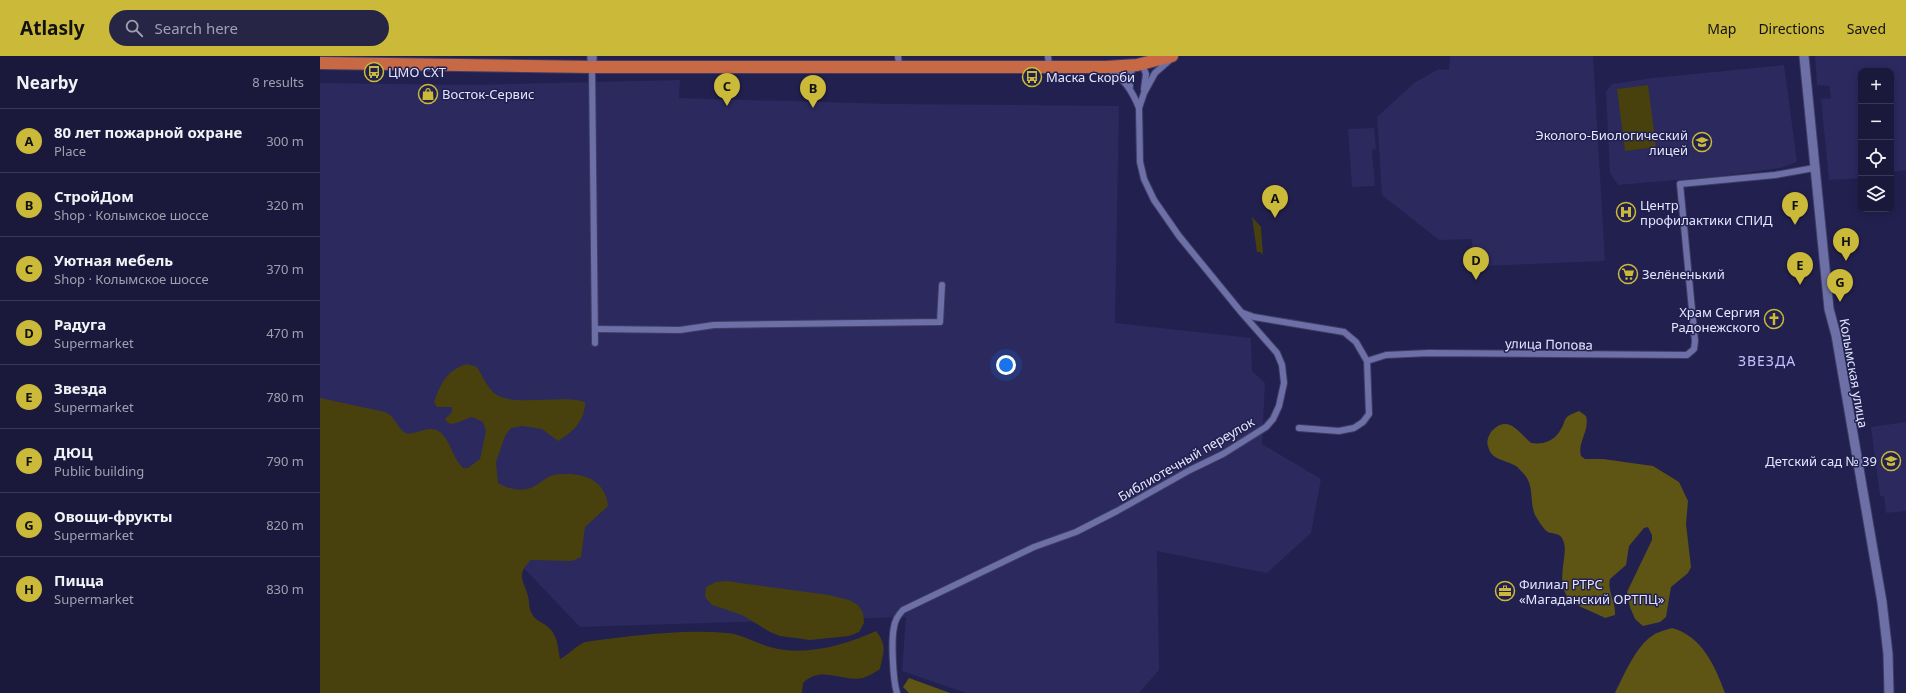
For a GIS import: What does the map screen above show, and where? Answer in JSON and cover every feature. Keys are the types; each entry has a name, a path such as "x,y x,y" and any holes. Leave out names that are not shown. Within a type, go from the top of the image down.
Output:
{"highway":[{"path":"320,63 592,61 1048,61 1106,67 1140,64 1174,56"}],"street":[{"name":"Библиотечный переулок","path":"897,693 894,684 893,628 897,617 903,610 1034,546 1076,532 1117,511 1190,470 1223,454 1266,427 1274,419 1279,406 1284,383 1282,365 1278,353 1267,339 1241,312 1161,212 1148,189 1140,162 1139,108 1144,93 1154,73 1174,56"},
{"name":"Колымская улица","path":"1804,56 1829,309 1836,335 1882,602 1888,654 1889,693"},
{"path":"592,61 595,343"},
{"path":"1132,91 1128,80 1130,72 1140,64 1146,74 1144,93"},
{"name":"Библиотечный переулок","path":"1106,67 1120,76 1132,91 1139,108"},
{"name":"улица Попова","path":"1367,361 1386,355 1439,353 1688,355 1694,349 1696,341 1680,184 1775,175 1814,168"},
{"path":"595,329 680,330 714,325 940,322 942,285"},
{"path":"1241,312 1254,317 1344,332 1356,342 1367,361 1369,414 1364,422 1354,428 1339,431 1299,428"}],"shaded area":[{"path":"1450,56 1593,56 1605,261 1484,266 1482,263 1473,263 1472,239 1439,240 1382,195 1377,117 1414,83 1439,69 1449,70"},
{"path":"1906,56 1906,170 1894,172 1894,68 1858,68 1858,178 1829,180 1821,99 1831,98 1830,86 1817,85 1815,57"},
{"name":"Эколого-Биологический лицей","path":"1784,65 1797,162 1780,168 1722,176 1618,185 1610,173 1606,92 1612,84 1653,78"},
{"path":"680,80 679,98 892,104 1119,106 1115,323 1251,338 1252,371 1265,383 1262,444 1321,479 1311,533 1267,573 1157,551 1159,670 1139,693 966,693 902,671 906,617 580,627 498,541 320,459 320,83 470,85"},
{"path":"1648,85 1656,147 1625,151 1617,89"},
{"path":"1374,128 1376,149 1372,150 1375,186 1352,187 1348,129"},
{"path":"1252,217 1261,227 1263,255 1260,252 1257,252"},
{"path":"467,364 477,367 491,390 502,397 512,400 563,399 585,402 583,415 577,425 569,434 558,441 542,429 522,426 511,428 505,436 496,462 498,483 508,488 519,490 527,489 554,475 575,474 595,481 604,491 607,498 608,506 585,527 581,557 572,561 531,560 526,565 522,574 531,611 534,617 547,626 555,636 560,659 585,642 656,634 691,632 727,633 738,635 770,647 797,651 838,645 876,631 880,636 884,650 880,669 863,678 855,679 832,675 817,675 803,683 802,693 320,693 320,398 385,412 391,416 404,432 412,433 430,429 440,432 449,444 459,464 463,468 468,468 480,459 486,431 483,422 472,417 453,424 448,423 445,419 452,412 452,407 437,407 434,402 445,378 454,370"},
{"path":"1579,411 1586,416 1587,421 1580,451 1581,456 1585,459 1603,459 1653,466 1679,482 1688,501 1686,524 1691,567 1688,573 1671,587 1666,617 1660,622 1643,626 1635,619 1630,607 1627,592 1652,540 1652,535 1648,527 1644,528 1629,546 1626,565 1610,579 1609,583 1615,615 1605,618 1585,609 1571,601 1564,590 1562,573 1565,551 1564,544 1559,535 1546,531 1535,515 1527,478 1516,466 1495,457 1487,444 1491,432 1503,424 1508,424 1518,430 1531,443 1544,443 1555,437 1567,417"},
{"name":"Детский сад № 39","path":"1906,422 1906,511 1886,513 1884,496 1880,496 1871,427"},
{"path":"726,581 829,595 849,600 858,605 863,613 864,623 859,632 849,636 810,640 780,636 770,632 742,615 712,605 705,597 706,587 716,582"},
{"path":"1672,628 1692,638 1706,653 1717,673 1725,693 1615,693 1630,662 1646,641 1662,631"},
{"path":"909,678 950,693 909,693 903,687"}],"place":[{"name":"ЦМО СХТ","path":"374,72"},
{"name":"Маска Скорби","path":"1032,77"},
{"name":"Восток-Сервис","path":"428,94"},
{"name":"Уютная мебель","path":"727,106"},
{"name":"СтройДом","path":"813,108"},
{"name":"Эколого-Биологический лицей","path":"1702,142"},
{"name":"Центр профилактики СПИД","path":"1626,212"},
{"name":"80 лет пожарной охране","path":"1275,218"},
{"name":"ДЮЦ","path":"1795,225"},
{"name":"Пицца","path":"1846,261"},
{"name":"Зелёненький","path":"1628,274"},
{"name":"Радуга","path":"1476,280"},
{"name":"Звезда","path":"1800,285"},
{"name":"Овощи-фрукты","path":"1840,302"},
{"name":"Храм Сергия Радонежского","path":"1774,319"},
{"name":"Детский сад № 39","path":"1891,461"},
{"name":"Филиал РТРС «Магаданский ОРТПЦ»","path":"1505,591"}],"district":[{"name":"ЗВЕЗДА","path":"1767,361"}]}
